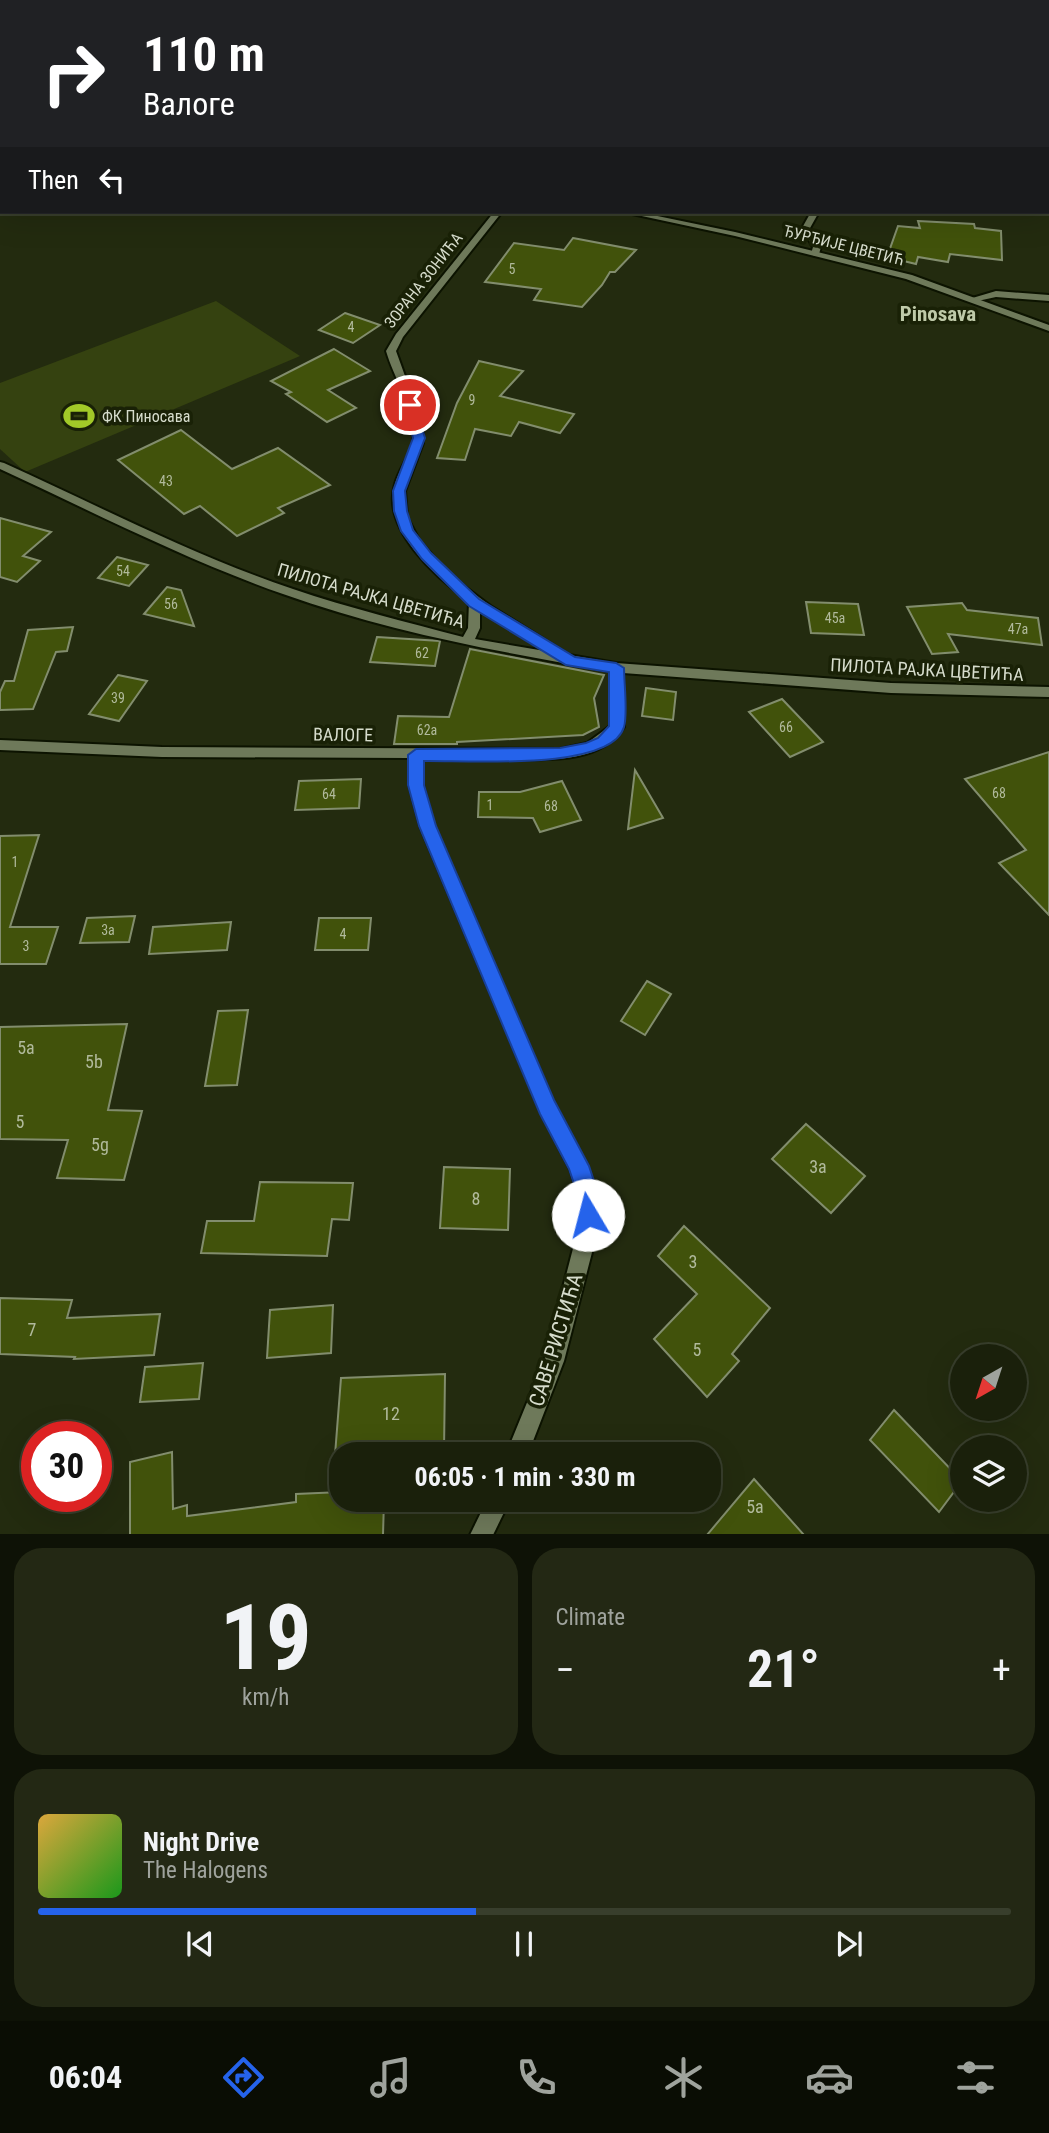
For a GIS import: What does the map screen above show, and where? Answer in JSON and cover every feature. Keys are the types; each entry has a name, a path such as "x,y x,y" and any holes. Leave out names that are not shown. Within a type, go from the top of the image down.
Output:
{"street":[{"name":"ЗОРАНА ЗОНИЋА","path":"496,214 407,325 391,351 419,438 399,491 400,511 407,531 427,556 474,603 571,662"},
{"name":"ЂУРЂИЈЕ ЦВЕТИЋ","path":"635,214 909,277 1049,328"},
{"path":"973,299 996,294 1049,298"},
{"name":"ПИЛОТА РАЈКА ЦВЕТИЋА","path":"0,465 218,565 265,583 365,616 467,642 616,668 891,688 1049,692"},
{"path":"467,642 474,628 474,603"},
{"name":"ВАЛОГЕ","path":"0,745 162,752 560,754 589,749 604,742 617,727 616,668"},
{"name":"САВЕ РИСТИЋА","path":"416,755 416,785 427,826 547,1107 578,1166 588,1196 587,1233 554,1361 522,1442"},
{"path":"482,1534 493,1512"}],"lane":[{"path":"814,214 806,229 817,247 815,254"}],"green space":[{"name":"ФК Пиносава","path":"216,301 300,356 25,472 0,449 0,383"}],"building":[{"path":"918,221 974,224 975,228 1001,231 1002,260 950,254 948,262 918,257 916,264 887,257 898,226 920,228"},
{"path":"573,238 636,250 615,272 610,272 582,307 534,300 541,289 485,282 514,243 564,250"},
{"path":"345,313 380,325 353,343 319,330"},
{"path":"334,349 370,371 328,390 356,408 327,422 286,394 291,392 271,381"},
{"path":"479,361 523,371 500,396 574,414 560,433 519,422 511,436 475,429 465,460 437,458 457,403"},
{"path":"181,430 232,469 278,448 330,485 278,508 284,513 237,536 200,506 184,514 118,460"},
{"path":"0,518 51,532 23,556 40,561 17,582 0,577"},
{"path":"117,557 148,565 129,586 98,578"},
{"path":"167,587 181,590 194,626 144,614"},
{"path":"806,602 858,604 864,635 811,633"},
{"path":"962,603 967,610 1038,618 1042,645 948,634 958,652 932,654 907,607"},
{"path":"73,627 67,651 56,652 33,709 0,710 0,692 5,681 14,681 28,630"},
{"path":"377,637 440,641 435,666 370,662"},
{"path":"470,649 604,675 594,698 599,727 583,735 457,744 394,744 398,716 449,717"},
{"path":"118,675 147,681 119,721 89,714"},
{"path":"646,688 676,692 673,720 642,716"},
{"path":"782,699 823,742 790,757 749,712"},
{"path":"1049,752 1049,915 999,863 1026,850 965,779"},
{"path":"635,770 663,818 628,829"},
{"path":"361,779 359,808 295,810 299,781"},
{"path":"562,781 581,820 540,832 533,818 478,817 479,792 520,792"},
{"path":"39,835 10,927 58,927 46,964 0,964 0,836"},
{"path":"135,916 129,942 80,943 87,918"},
{"path":"319,918 371,918 368,950 315,950"},
{"path":"231,922 227,950 149,954 153,927"},
{"path":"647,981 671,994 645,1035 621,1021"},
{"path":"248,1010 237,1085 205,1086 218,1011"},
{"path":"127,1024 108,1110 142,1111 124,1180 57,1178 68,1140 0,1139 0,1027"},
{"path":"806,1124 865,1176 831,1213 772,1159"},
{"path":"444,1167 510,1169 508,1230 440,1228"},
{"path":"260,1182 353,1183 349,1220 332,1219 327,1256 201,1253 207,1221 254,1221"},
{"path":"684,1226 770,1308 732,1354 739,1361 707,1397 654,1339 697,1294 658,1256"},
{"path":"0,1298 72,1300 67,1318 160,1314 154,1355 74,1359 75,1357 0,1354"},
{"path":"333,1305 331,1353 267,1358 270,1310"},
{"path":"203,1363 199,1399 140,1402 145,1367"},
{"path":"445,1374 444,1442 336,1442 341,1378"},
{"path":"894,1410 950,1468 950,1497 939,1512 870,1440"},
{"path":"172,1452 173,1509 187,1505 187,1516 296,1502 296,1494 329,1493 329,1512 384,1512 383,1534 130,1534 130,1462"},
{"path":"754,1479 803,1534 708,1534"}],"place":[{"name":"ФК Пиносава","path":"79,416"}],"district":[{"name":"Pinosava","path":"938,314"}],"route":[{"path":"410,405 418,426 419,438 399,491 400,511 407,531 427,556 474,603 571,662 616,668 617,727 604,742 589,749 560,754 416,755 416,785 427,826 547,1107 578,1166 588,1196 588,1215"}]}
